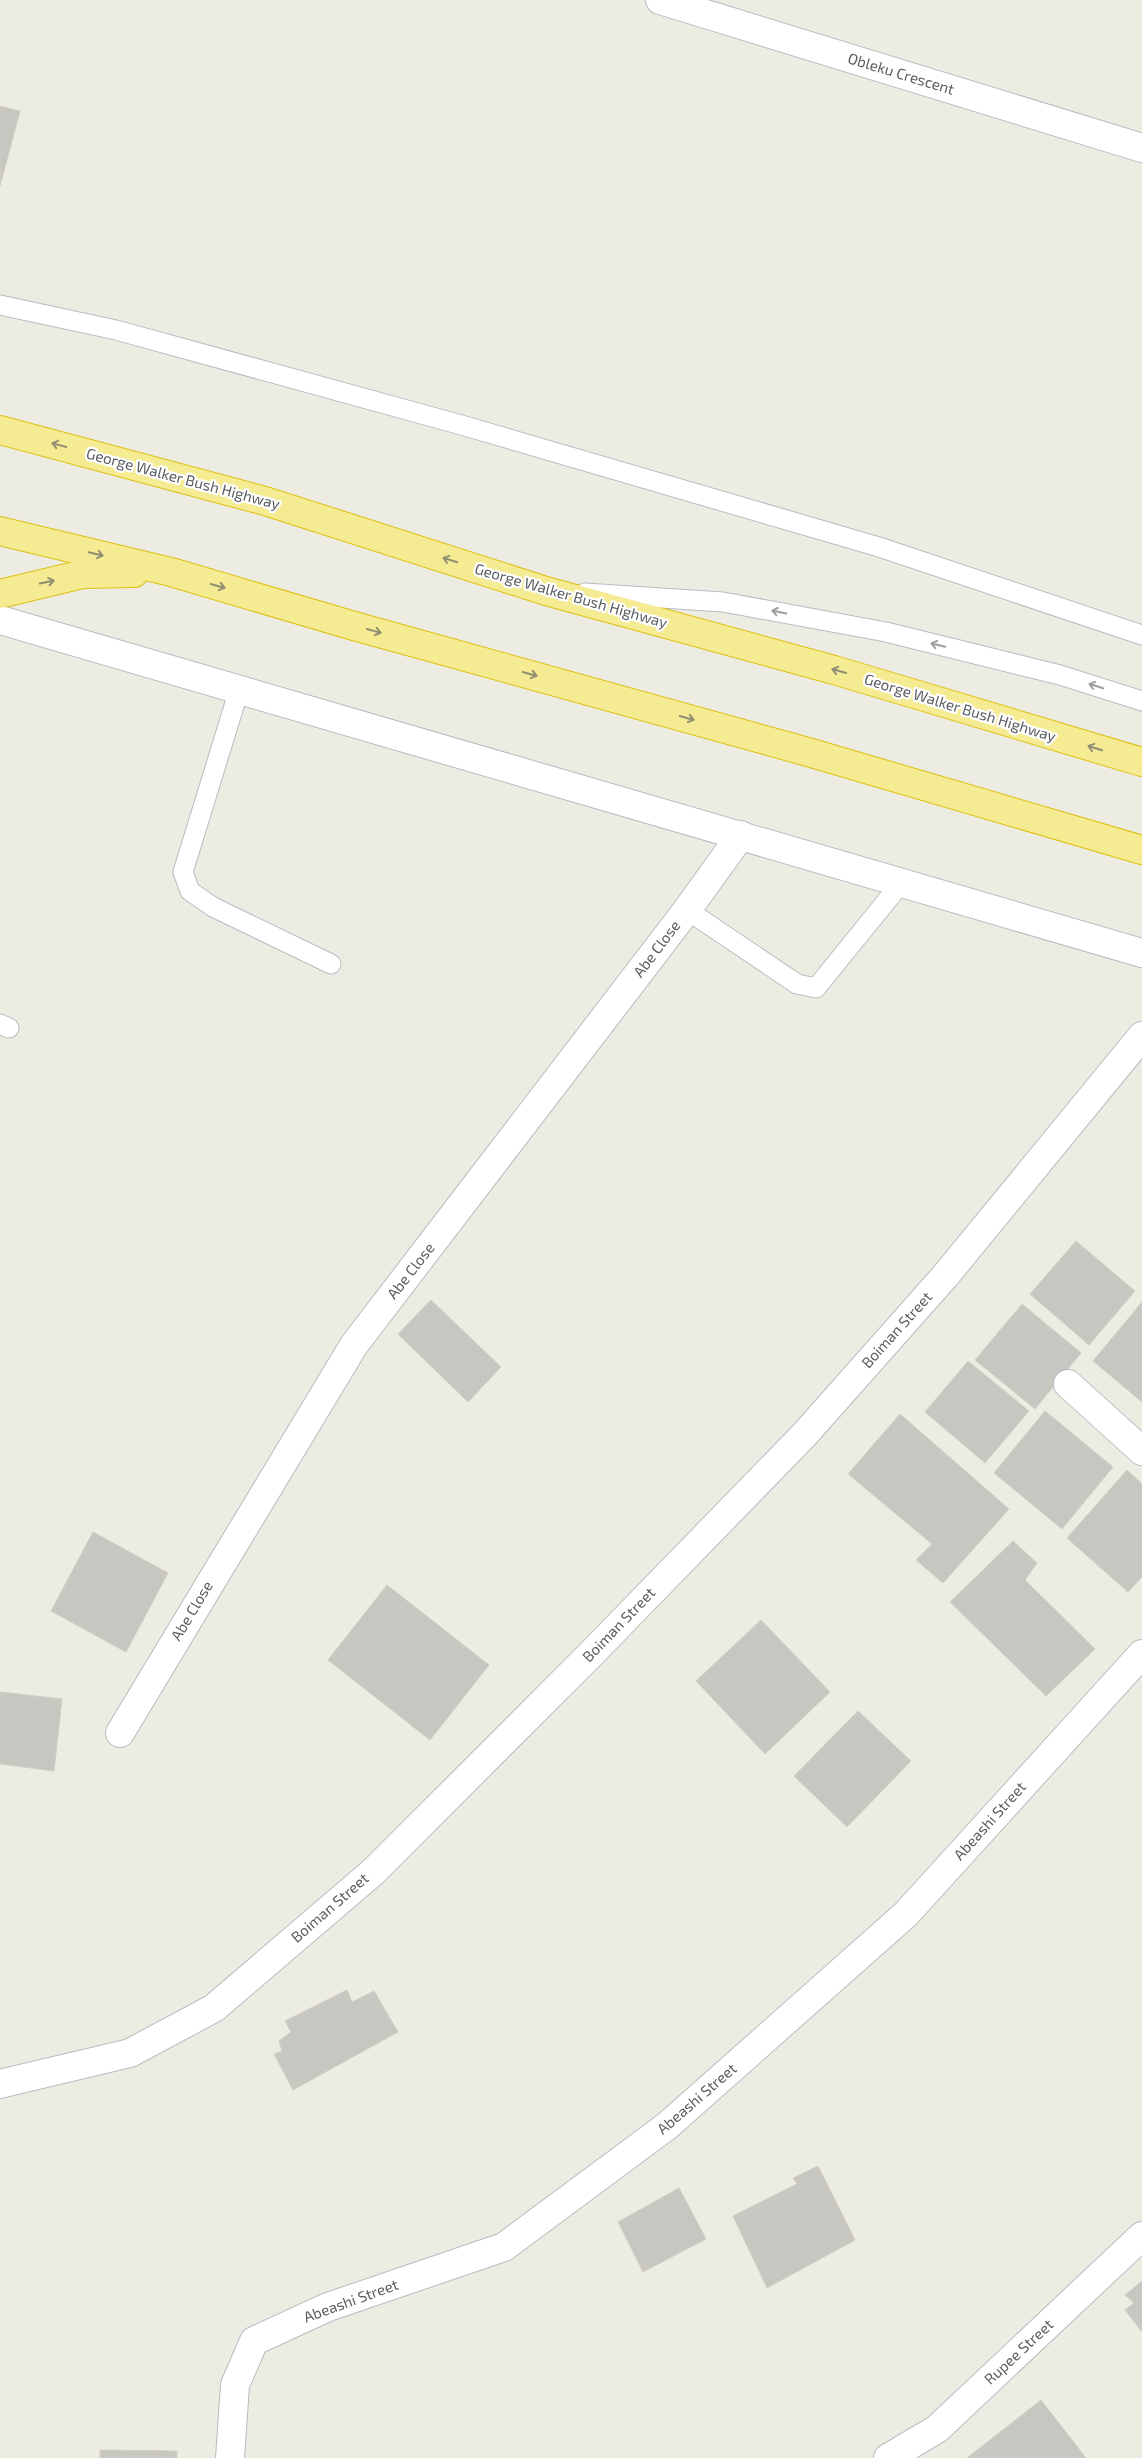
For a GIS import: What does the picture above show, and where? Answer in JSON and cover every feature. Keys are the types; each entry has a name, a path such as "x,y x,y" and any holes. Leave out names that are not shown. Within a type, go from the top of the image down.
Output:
{"highway":[{"name":"George Walker Bush Highway","path":"0,430 264,501 546,590 834,670 1142,762"},
{"path":"0,531 171,572 354,626 817,754 1142,850"},
{"path":"0,594 83,574 171,572"}],"street":[{"name":"Obleku Crescent","path":"660,0 1142,148"},
{"path":"0,620 1142,953"},
{"name":"Abe Close","path":"120,1733 354,1345 688,910 741,835"},
{"name":"Boiman Street","path":"0,2084 130,2053 214,2008 373,1872 591,1654 805,1434 946,1275 1142,1036"},
{"path":"1068,1384 1142,1451"},
{"name":"Abeashi Street","path":"230,2458 236,2385 254,2341 328,2307 504,2247 668,2126 906,1914 1142,1654"},
{"name":"Rupee Street","path":"888,2458 937,2429 1142,2236"}],"lane":[{"path":"0,304 116,330 465,426 879,547 1142,635"},
{"path":"546,590 724,602 886,632 1060,674 1142,701"},
{"path":"239,690 183,872 190,891 213,907 331,964"},
{"path":"688,910 797,984 816,988 902,882"}],"building":[{"path":"0,106 20,111 0,186"},
{"path":"1076,1241 1135,1291 1089,1345 1030,1294"},
{"path":"431,1300 501,1367 468,1402 398,1334"},
{"path":"1142,1302 1142,1402 1093,1361"},
{"path":"1022,1304 1081,1353 1035,1409 975,1360"},
{"path":"968,1361 1029,1411 985,1463 925,1412"},
{"path":"1045,1411 1113,1467 1062,1529 994,1473"},
{"path":"900,1414 1009,1509 943,1583 916,1560 932,1544 848,1474"},
{"path":"1127,1470 1142,1484 1142,1577 1128,1592 1067,1538"},
{"path":"93,1532 168,1573 126,1652 51,1611"},
{"path":"1013,1541 1037,1563 1025,1580 1095,1649 1046,1696 950,1602"},
{"path":"387,1585 489,1665 430,1740 328,1660"},
{"path":"761,1620 830,1692 765,1754 696,1681"},
{"path":"0,1692 62,1699 54,1771 0,1764"},
{"path":"858,1711 911,1761 847,1827 794,1776"},
{"path":"347,1990 352,2002 374,1991 398,2032 293,2090 274,2054 282,2051 279,2041 291,2032 285,2021"},
{"path":"818,2166 855,2240 767,2288 733,2216 797,2184 793,2178"},
{"path":"679,2188 706,2239 643,2272 618,2222"},
{"path":"1142,2281 1142,2332 1125,2310 1134,2303 1125,2295"},
{"path":"1041,2400 1086,2458 967,2458"},
{"path":"100,2450 177,2451 177,2458 100,2458"}]}
